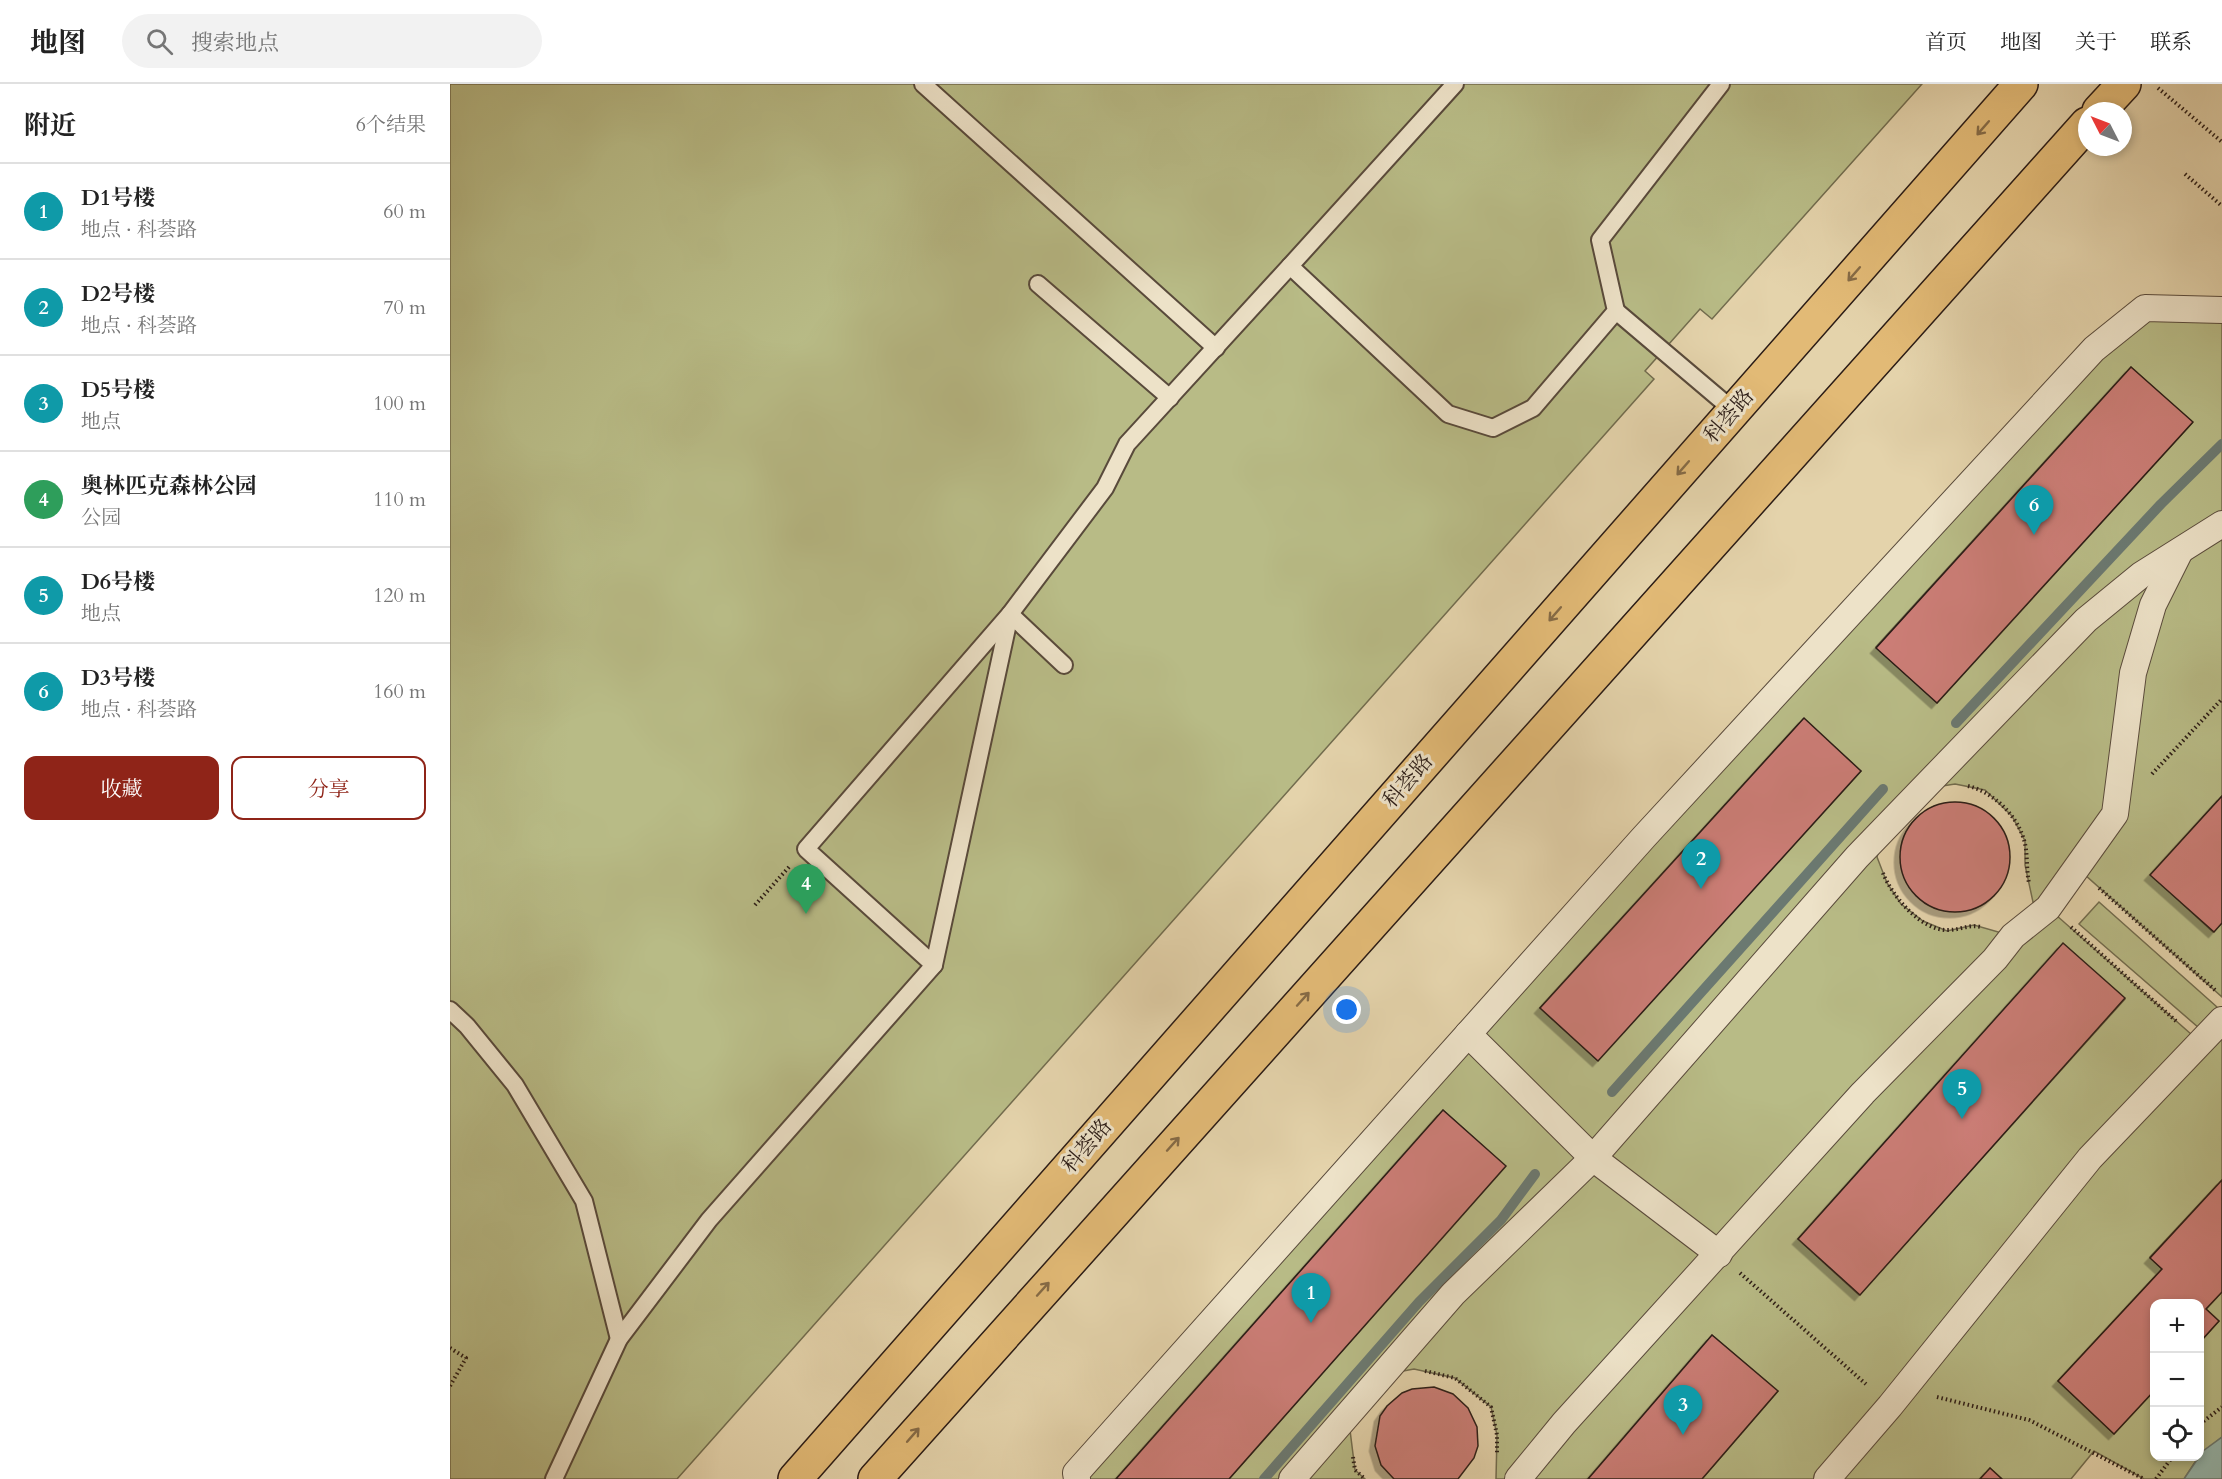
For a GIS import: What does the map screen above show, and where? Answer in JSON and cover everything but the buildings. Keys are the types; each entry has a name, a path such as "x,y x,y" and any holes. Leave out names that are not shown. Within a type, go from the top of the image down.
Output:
{"main road":[{"name":"科荟路","path":"795,1479 2021,84"},
{"path":"2107,102 2124,84"},
{"path":"875,1479 2078,134"}],"street":[{"path":"1077,1479 1076,1473 1668,811 2094,349 2145,308 2222,310"},
{"path":"1292,1479 1453,1294 1593,1158 1884,829 2086,620 2141,574 2222,524"},
{"path":"1518,1479 1564,1422 1863,1093 1995,959 2013,936 2042,912 2115,814 2133,673 2153,605 2180,551"},
{"path":"1827,1479 1897,1397 2090,1158 2222,1020"},
{"path":"1468,1034 1593,1158 1719,1254"}],"lane":[{"path":"923,84 1216,348"},
{"path":"934,965 806,849 1010,614 1106,488 1127,444 1455,84"},
{"path":"1721,84 1600,240 1616,311 1734,411"},
{"path":"1290,266 1448,414 1492,428 1533,408 1616,311"},
{"path":"1038,284 1170,398"},
{"path":"1010,614 1064,666"},
{"path":"554,1479 619,1339 710,1220 934,965 1010,614"},
{"path":"450,1010 467,1026 515,1085 584,1201 619,1339"}],"path":[{"path":"2153,84 2222,142"},
{"path":"2185,174 2222,206"},
{"path":"2115,814 2222,699"},
{"path":"1923,789 1956,784 1985,790 2012,816 2025,841 2025,865 2042,912 2200,1042"},
{"path":"1884,829 1877,857 1887,884 1901,904 1923,921 1947,931 1974,925 2013,936"},
{"path":"755,905 806,849"},
{"path":"2076,867 2222,997"},
{"path":"1719,1254 1897,1397 2029,1420 2144,1479"},
{"path":"450,1348 466,1358 450,1386"},
{"path":"1382,1375 1414,1369 1455,1378 1491,1407 1497,1435 1497,1460"},
{"path":"2204,1420 2222,1407"},
{"path":"2157,1479 2170,1461"}],"green space":[{"path":"450,84 1922,84 1712,319 1700,309 1645,371 1654,379 677,1479 450,1479"},
{"path":"2145,308 2222,310 2222,796 2151,875 2213,932 2222,923 2222,997 2076,867 2048,908 2200,1042 2222,1033 2222,1180 2150,1257 2162,1269 2058,1381 2114,1434 2150,1395 2150,1461 2196,1461 2184,1479 2144,1479 2094,1451 2071,1479 2002,1479 1990,1468 1980,1479 1702,1479 1778,1391 1712,1335 1588,1479 1496,1479 1497,1435 1491,1407 1455,1378 1414,1369 1382,1375 1348,1414 1355,1470 1365,1479 1229,1479 1505,1166 1443,1110 1116,1479 1077,1479 1644,837","holes":["2131,367 2192,423 1937,703 1876,647","1803,719 1861,771 1597,1060 1540,1008","1955,784 1985,790 2012,816 2025,841 2025,865 2036,916 2012,936 1974,925 1947,931 1923,921 1901,904 1887,883 1877,857 1884,829 1923,789","2063,944 2125,999 1859,1295 1798,1239"]},
{"path":"2099,902 2217,1007 2199,1028 2079,924"},
{"path":"2222,1292 2222,1437 2204,1453 2204,1338 2219,1321 2206,1309"}],"water":[{"path":"2222,1437 2222,1479 2184,1479 2196,1461 2204,1461 2204,1450"}],"waterway":[{"path":"1956,723 2161,504 2222,444"},
{"path":"1612,1092 1883,789"},
{"path":"1264,1479 1419,1302 1501,1220 1535,1174"}],"place":[{"name":"D3号楼","path":"2034,535"},
{"name":"D2号楼","path":"1701,889"},
{"name":"奥林匹克森林公园","path":"806,914"},
{"name":"D6号楼","path":"1962,1119"},
{"name":"D1号楼","path":"1311,1323"},
{"name":"D5号楼","path":"1683,1435"}]}
